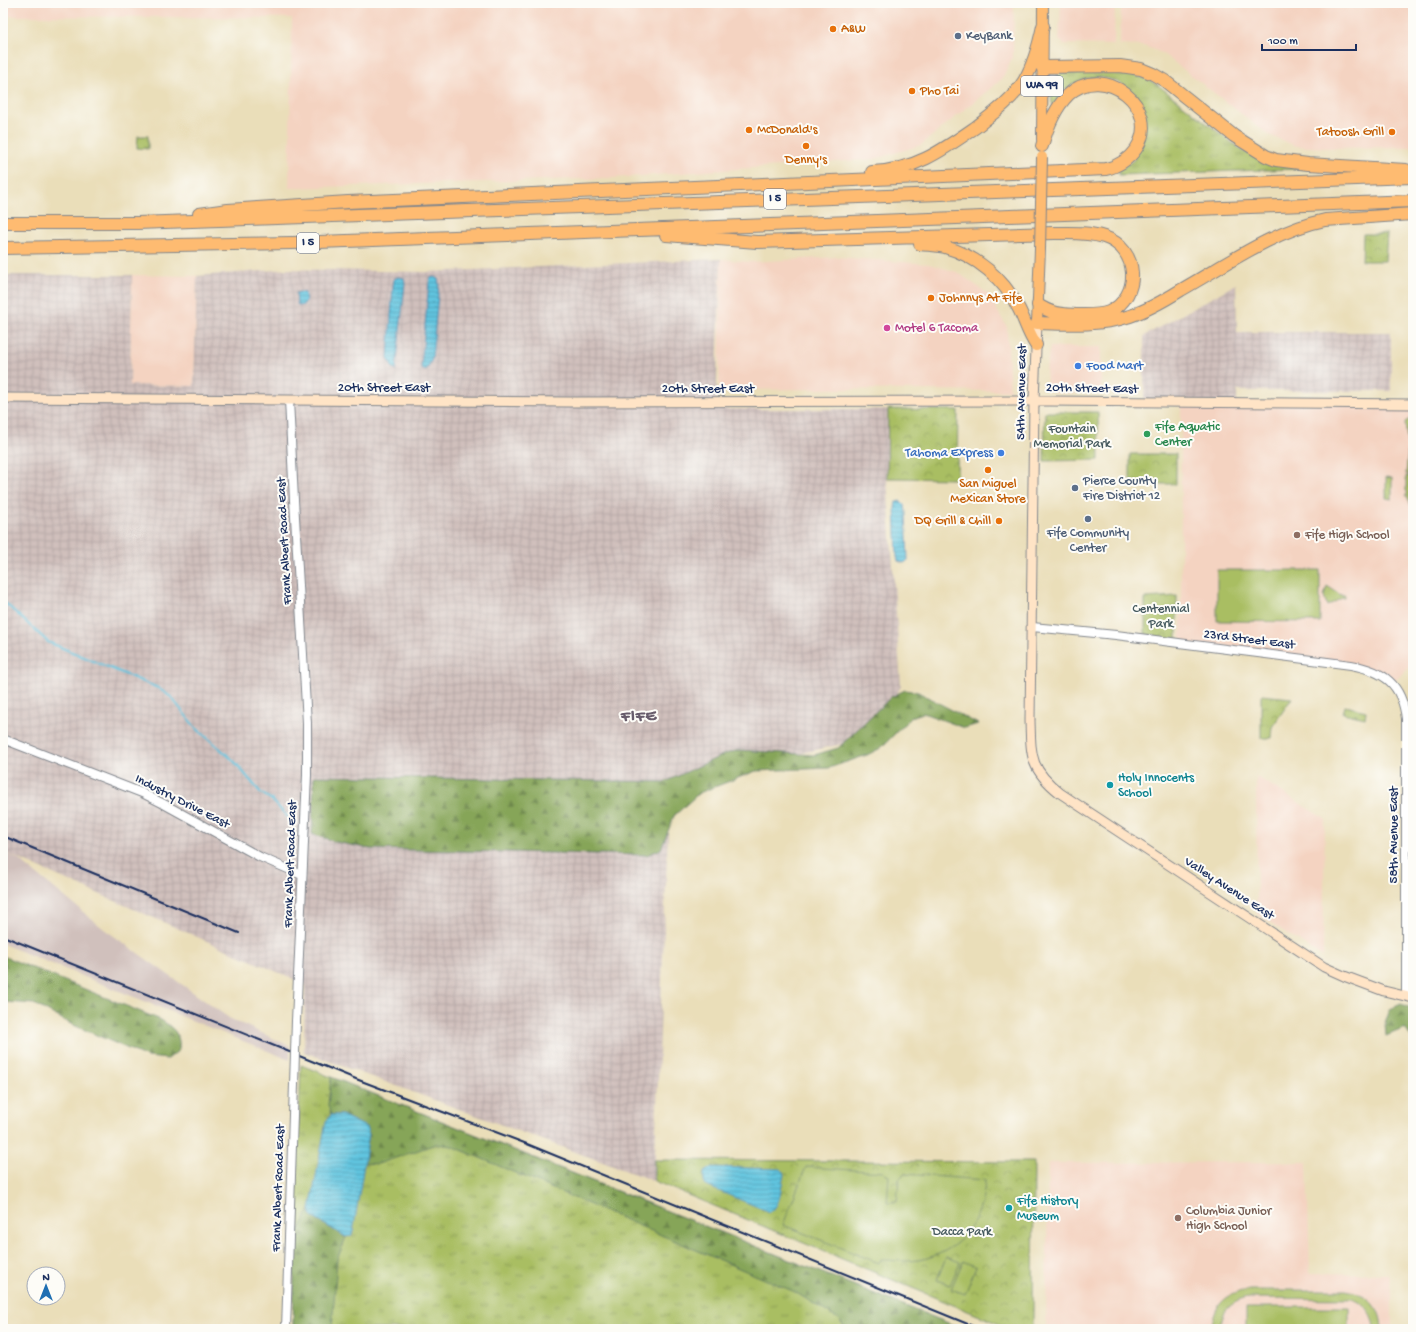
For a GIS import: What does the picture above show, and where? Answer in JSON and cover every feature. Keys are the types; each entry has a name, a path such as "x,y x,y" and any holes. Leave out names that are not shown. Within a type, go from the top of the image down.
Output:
{"highway":[{"path":"549,192 677,181 874,172 897,169 921,161 947,148 990,116 1011,97 1023,82 1030,69 1039,42 1043,22"},
{"path":"1042,67 1120,66 1132,67 1152,74 1178,90 1234,136 1266,156 1276,160 1308,164 1413,170"},
{"path":"137,223 228,210 348,202 549,192 1106,169 1118,166 1124,162 1137,147 1141,136 1142,123 1134,102 1124,91 1118,88 1102,84 1082,86 1068,95 1057,110 1046,132 1042,152"},
{"name":"I 5","path":"3,223 137,223 1413,177"},
{"name":"I 5","path":"3,248 292,243 1413,201"},
{"path":"1037,323 1091,323 1130,316 1146,310 1266,241 1288,231 1312,223 1325,220 1413,214"},
{"path":"613,231 757,242 1081,234 1096,235 1110,239 1121,246 1125,252 1132,266 1132,282 1126,296 1116,308 1101,314 1055,314 1038,305"},
{"path":"871,239 945,247 961,252 977,261 1001,282 1011,296 1019,309 1029,334 1036,345"}],"main road":[{"name":"54th Avenue East","path":"1043,3 1040,249 1034,401 1030,720 1031,746 1034,761 1043,779"},
{"path":"1043,22 1051,3"},
{"name":"20th Street East","path":"3,398 583,402 1034,401 1413,404"},
{"name":"Valley Avenue East","path":"1043,779 1060,793 1324,967 1384,991 1410,997"}],"street":[{"name":"Frank Albert Road East","path":"286,1329 308,723 294,508 289,400"},
{"name":"23rd Street East","path":"1032,627 1116,635 1351,665 1371,669 1381,674 1388,680"},
{"name":"58th Avenue East","path":"1388,680 1400,697 1406,719 1410,997"},
{"name":"Industry Drive East","path":"3,739 142,793 260,857 302,875"}],"shaded area":[{"path":"3,3 1014,3 1013,56 1002,79 921,145 875,159 613,178 289,188 292,18 3,16"},
{"path":"1061,3 1115,3 1114,45 1064,44 1059,40"},
{"path":"1121,3 1413,3 1413,147 1324,148 1296,146 1269,135 1162,53 1144,46 1120,45"},
{"path":"837,257 929,264 957,272 987,293 1007,327 1010,391 831,389 719,390 721,259 750,262"},
{"path":"721,259 716,409 888,409 887,478 901,686 874,737 670,782 654,1181 304,1052 305,984 3,852 3,275 132,275 130,385 194,386 197,276 287,269 426,272"},
{"path":"132,275 197,276 194,386 130,385"},
{"path":"1236,284 1237,332 1391,332 1391,391 1237,391 1237,403 1144,402 1144,336"},
{"path":"1050,347 1101,347 1101,393 1055,393 1047,385 1046,369"},
{"name":"Fife High School","path":"1181,403 1413,404 1413,663 1392,684 1376,671 1181,643"},
{"path":"1256,776 1325,819 1323,957 1257,914"},
{"path":"3,852 18,859 104,929 229,1018 290,1046 290,1060 3,944"},
{"name":"Columbia Junior High School","path":"1307,1162 1310,1273 1389,1274 1392,1290 1392,1329 1046,1329 1048,1163"}],"green space":[{"path":"1065,72 1126,74 1149,80 1159,86 1240,149 1262,160 1296,167 1296,169 1119,175 1119,170 1134,160 1142,106 1136,97 1121,84 1102,78 1082,80 1072,85 1064,91 1053,105 1051,96 1053,82 1057,75"},
{"path":"138,136 148,136 148,149 137,148"},
{"path":"1363,234 1387,234 1385,261 1362,261"},
{"path":"888,409 958,410 957,479 887,478"},
{"name":"Fountain Memorial Park","path":"1045,412 1098,412 1099,460 1044,461"},
{"path":"1413,417 1413,474 1406,474 1408,450 1405,422"},
{"path":"1130,454 1176,454 1176,484 1130,484"},
{"path":"1406,476 1413,476 1413,510 1406,494 1408,492 1406,491"},
{"path":"1386,477 1392,478 1392,499 1386,498"},
{"path":"1217,570 1320,570 1320,622 1217,621"},
{"path":"1327,586 1341,595 1345,595 1345,598 1342,598 1327,606 1324,596"},
{"name":"Centennial Park","path":"1177,596 1177,640 1145,634 1145,598"},
{"path":"905,690 918,692 978,724 965,728 923,713 911,717 881,748 867,755 829,768 756,771 699,793 674,816 661,849 647,855 370,849 336,842 312,834 314,776 665,782 725,754 739,750 814,755 838,748 891,697"},
{"path":"1261,695 1292,698 1272,727 1271,738 1261,738"},
{"path":"1345,706 1366,711 1365,718 1343,713"},
{"path":"3,956 161,1020 176,1032 179,1040 179,1050 168,1059 147,1057 71,1024 34,1004 3,1002"},
{"path":"1401,1004 1413,1009 1413,1041 1405,1028 1386,1036 1385,1024 1390,1009"},
{"path":"301,1065 963,1329 293,1329 296,1189"},
{"path":"331,1077 963,1329 846,1329 838,1319 795,1292 452,1146 436,1144 378,1164 364,1163 369,1134 342,1115 331,1115 328,1105"},
{"name":"Dacca Park","path":"654,1160 1034,1162 1033,1329 1011,1329 654,1181"},
{"path":"806,1167 884,1172 889,1176 887,1202 897,1202 899,1179 904,1174 985,1180 980,1209 974,1222 957,1243 933,1256 918,1260 881,1260 879,1263 783,1225"},
{"path":"310,1209 312,1217 346,1237 337,1260 332,1329 293,1329 295,1236"},
{"path":"946,1257 960,1262 950,1285 937,1280"},
{"path":"963,1261 976,1267 965,1294 951,1289"},
{"path":"1249,1290 1346,1290 1354,1292 1372,1302 1379,1314 1382,1329 1374,1329 1372,1319 1368,1311 1361,1304 1352,1299 1249,1298 1232,1304 1225,1312 1221,1323 1221,1329 1212,1329 1215,1313 1222,1302 1227,1297"},
{"path":"1246,1307 1349,1307 1349,1329 1246,1329"}],"water":[{"path":"398,277 404,278 405,283 396,370 392,367 388,358 393,286 394,279"},
{"path":"434,277 438,279 439,284 432,359 427,369 422,370 421,367 429,283 430,278"},
{"path":"296,293 305,293 306,301 300,306 297,304"},
{"path":"901,501 905,505 906,513 908,560 904,563 898,561 897,557 895,508 896,502"},
{"path":"331,1115 342,1115 366,1127 369,1134 353,1232 351,1236 346,1237 312,1217 310,1209 326,1121"},
{"path":"712,1167 781,1169 784,1175 780,1196 774,1209 770,1212 704,1185 704,1172"}],"waterway":[{"path":"3,601 48,642 158,688 171,697 195,727 233,760 261,793 272,800 294,824"}],"railway":[{"path":"3,836 239,933"},
{"path":"3,936 356,1079 527,1144 980,1329"}],"place":[{"name":"A&W","path":"833,29"},
{"name":"KeyBank","path":"958,36"},
{"name":"Pho Tai","path":"912,91"},
{"name":"McDonald's","path":"749,130"},
{"name":"Tatoosh Grill","path":"1392,132"},
{"name":"Denny's","path":"806,146"},
{"name":"Johnnys At Fife","path":"931,298"},
{"name":"Motel 6 Tacoma","path":"887,328"},
{"name":"Food Mart","path":"1078,366"},
{"name":"Fife Aquatic Center","path":"1147,434"},
{"name":"Tahoma Express","path":"1001,453"},
{"name":"San Miguel Mexican Store","path":"988,470"},
{"name":"Pierce County Fire District 12","path":"1075,488"},
{"name":"Fife Community Center","path":"1088,519"},
{"name":"DQ Grill & Chill","path":"999,521"},
{"name":"Fife High School","path":"1297,535"},
{"name":"Holy Innocents School","path":"1110,785"},
{"name":"Fife History Museum","path":"1009,1208"},
{"name":"Columbia Junior High School","path":"1178,1218"}],"district":[{"name":"FIFE","path":"639,717"}]}
